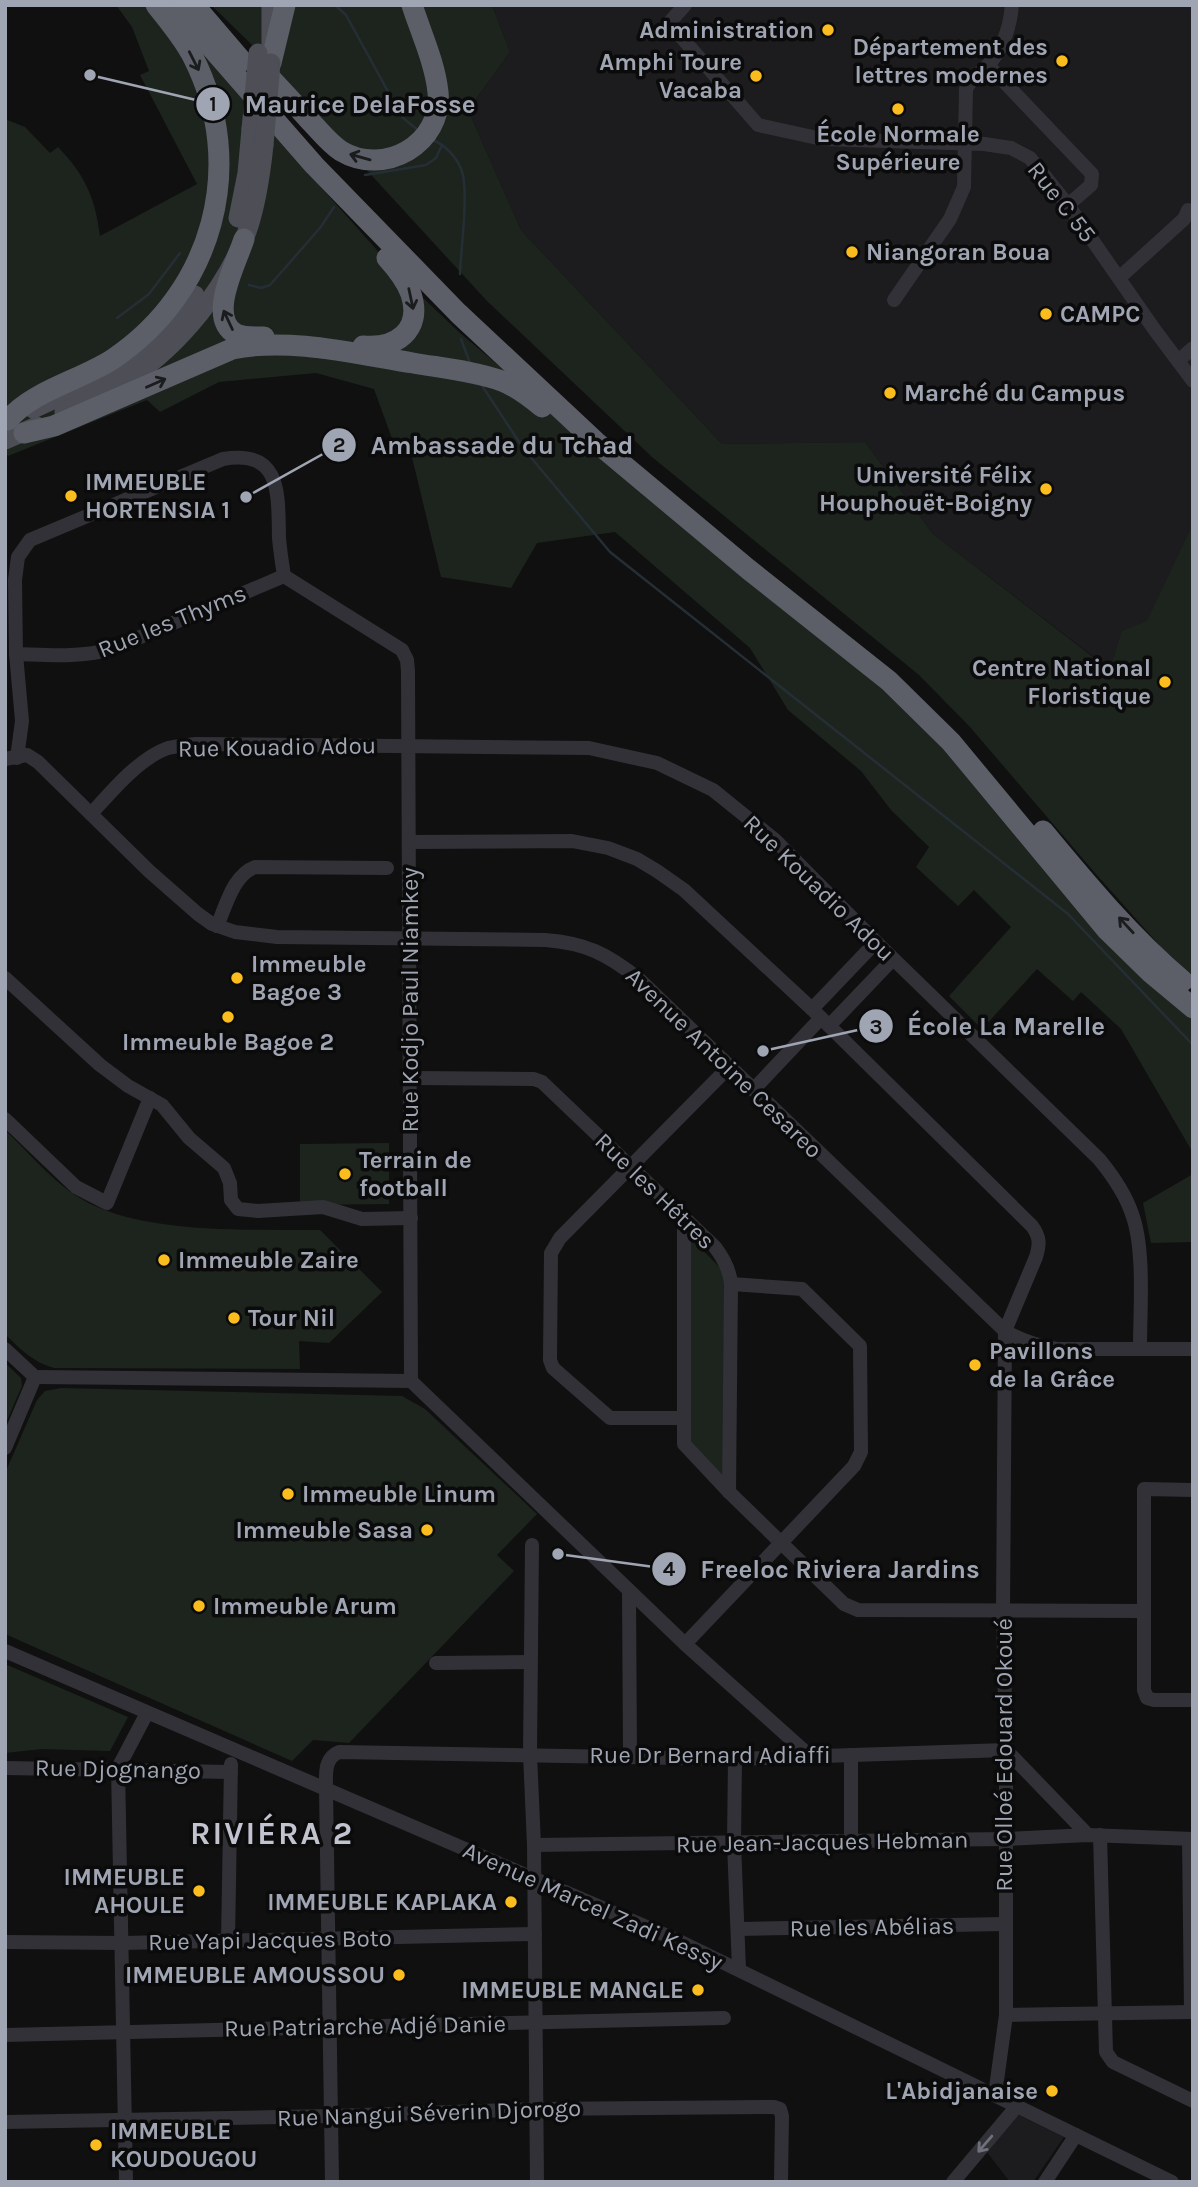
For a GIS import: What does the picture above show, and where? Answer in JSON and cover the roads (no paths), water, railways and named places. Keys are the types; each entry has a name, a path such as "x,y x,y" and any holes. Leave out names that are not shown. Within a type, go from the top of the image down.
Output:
{"highway":[{"path":"10,429 20,406 113,358 152,327 192,274 206,242 216,206 219,181 219,144 211,100 192,55 156,5"},
{"path":"174,5 314,166 402,276 411,292 414,316 405,333 392,344 378,347 239,335 231,330 226,321 223,299 244,239"},
{"path":"194,5 330,163 443,281 478,332 596,442 748,569 889,681 951,742 1107,930 1151,973 1193,1008"},
{"path":"203,5 325,137 341,150 359,158 379,161 398,157 409,150 424,135 434,119 439,95 436,78 412,5"},
{"path":"265,58 285,5"},
{"path":"314,166 461,308 640,463 904,678 996,776 1083,878 1163,964 1193,989"},
{"path":"10,429 67,421 232,349 275,345 343,352 470,373 512,386 572,431 596,442"}],"main road":[{"path":"10,429 128,379 173,341 210,298 227,273 244,239 254,207 264,145 265,58 258,5"},
{"path":"10,429 118,368 141,351 184,309 210,276 235,228 245,183 271,5"}],"street":[{"name":"Rue C 55","path":"685,5 669,23 758,125 822,139 1011,148 1030,158 1068,205 1193,381"},
{"path":"894,300 950,219 964,187 966,89 971,79 988,65 1000,49 1008,31 1012,5"},
{"path":"988,65 1092,174 1091,185 1068,205"},
{"path":"1119,278 1184,219 1188,210"},
{"path":"1178,361 1193,348"},
{"path":"11,759 22,721 16,654 15,580 18,557 30,540 223,459 238,456 252,458 273,476 279,502 279,541 284,576"},
{"name":"Rue les Thyms","path":"16,654 72,656 112,649 284,576"},
{"name":"Rue Kodjo Paul Niamkey","path":"284,576 402,650 407,660 411,939 411,1381"},
{"name":"Rue Kouadio Adou","path":"91,814 117,786 153,755 177,746 196,744 589,748 657,763 713,790 775,840 1115,1178 1133,1216 1139,1240 1140,1348"},
{"name":"Avenue Antoine Cesareo","path":"11,759 27,755 38,762 180,901 217,926 235,932 267,936 564,941 613,958 639,979 1006,1331 1037,1346 1056,1349 1193,1349"},
{"path":"409,842 572,841 608,848 637,859 684,890 821,1018 1032,1226 1038,1236 1039,1246 1006,1331"},
{"path":"217,926 238,880 246,870 255,867 387,868"},
{"path":"821,1018 822,998 876,942"},
{"path":"753,1090 821,1018 840,1015 893,959"},
{"path":"5,978 100,1065 128,1086 162,1105 194,1144 225,1168 233,1205 238,1209 268,1211 323,1207 362,1219 411,1218"},
{"path":"822,998 840,1015"},
{"path":"683,1418 610,1418 553,1368 550,1360 551,1253 560,1238 729,1067"},
{"name":"Rue les Hêtres","path":"411,1078 534,1079 542,1082 715,1247 725,1261 731,1284 729,1492"},
{"path":"5,1119 76,1187 107,1203 150,1098"},
{"path":"684,1219 684,1444 729,1492 844,1604 858,1609 1143,1611"},
{"path":"685,1644 782,1544 859,1459 861,1452 860,1346 802,1289 731,1284"},
{"name":"Rue Olloé Edouard Okoué","path":"995,2095 1006,2015 1003,1611 1006,1331"},
{"path":"5,1349 35,1377 411,1381 685,1644 811,1757"},
{"path":"5,1448 35,1377"},
{"path":"1193,1490 1144,1489 1143,1611 1144,1690 1147,1698 1193,1700"},
{"path":"532,1545 529,1662 534,1845 537,2182"},
{"path":"629,1591 630,1756"},
{"name":"Avenue Marcel Zadi Kessy","path":"5,1651 679,1941 1172,2182"},
{"path":"436,1663 529,1662"},
{"path":"126,2182 118,1768 147,1713"},
{"path":"228,1941 232,1749"},
{"path":"1006,1750 1094,1835 1103,2014 1108,2058 1193,2101"},
{"name":"Rue Dr Bernard Adiaffi","path":"332,2182 326,1788 327,1762 332,1755 339,1752 735,1759 1006,1750"},
{"path":"851,1755 851,1841"},
{"path":"735,1759 734,1843 739,1969"},
{"name":"Rue Djognango","path":"5,1768 231,1772"},
{"name":"Rue Jean-Jacques Hebman","path":"534,1845 1006,1839 1094,1835 1191,1839"},
{"path":"1006,2015 1192,2012 1191,1839"},
{"name":"Rue les Abélias","path":"739,1929 1005,1924"},
{"name":"Rue Yapi Jacques Boto","path":"5,1941 123,1943 535,1934"},
{"name":"Rue Patriarche Adjé Danie","path":"5,2035 724,2018"},
{"path":"953,2182 1017,2106"},
{"name":"Rue Nangui Séverin Djorogo","path":"5,2122 537,2109 780,2109 781,2182"},
{"path":"1045,2182 1076,2135"}],"waterway":[{"path":"335,5 346,15 402,117 419,131"},
{"path":"433,140 454,157 463,175 465,204 460,274"},
{"path":"365,175 426,165 436,158 442,145"},
{"path":"249,285 261,288 270,285 320,228 334,207"},
{"path":"117,318 149,294 180,253"},
{"path":"461,339 470,363"},
{"path":"481,384 523,448 610,552 1068,914 1193,1045"}],"place":[{"name":"Administration","path":"828,30"},
{"name":"Département des lettres modernes","path":"1062,61"},
{"name":"Maurice DelaFosse","path":"90,75"},
{"name":"Amphi Toure Vacaba","path":"756,76"},
{"name":"École Normale Supérieure","path":"898,109"},
{"name":"Niangoran Boua","path":"852,252"},
{"name":"CAMPC","path":"1046,314"},
{"name":"Marché du Campus","path":"890,393"},
{"name":"Université Félix Houphouët-Boigny","path":"1046,489"},
{"name":"IMMEUBLE HORTENSIA 1","path":"71,496"},
{"name":"Ambassade du Tchad","path":"246,497"},
{"name":"Centre National Floristique","path":"1165,682"},
{"name":"Immeuble Bagoe 3","path":"237,978"},
{"name":"Immeuble Bagoe 2","path":"228,1017"},
{"name":"École La Marelle","path":"763,1051"},
{"name":"Terrain de football","path":"345,1174"},
{"name":"Immeuble Zaire","path":"164,1260"},
{"name":"Tour Nil","path":"234,1318"},
{"name":"Pavillons de la Grâce","path":"975,1365"},
{"name":"Immeuble Linum","path":"288,1494"},
{"name":"Immeuble Sasa","path":"427,1530"},
{"name":"Freeloc Riviera Jardins","path":"558,1554"},
{"name":"Immeuble Arum","path":"199,1606"},
{"name":"IMMEUBLE AHOULE","path":"199,1891"},
{"name":"IMMEUBLE KAPLAKA","path":"511,1902"},
{"name":"IMMEUBLE AMOUSSOU","path":"399,1975"},
{"name":"IMMEUBLE MANGLE","path":"698,1990"},
{"name":"L'Abidjanaise","path":"1052,2091"},
{"name":"IMMEUBLE KOUDOUGOU","path":"96,2145"}],"district":[{"name":"RIVIÉRA 2","path":"272,1833"}]}
